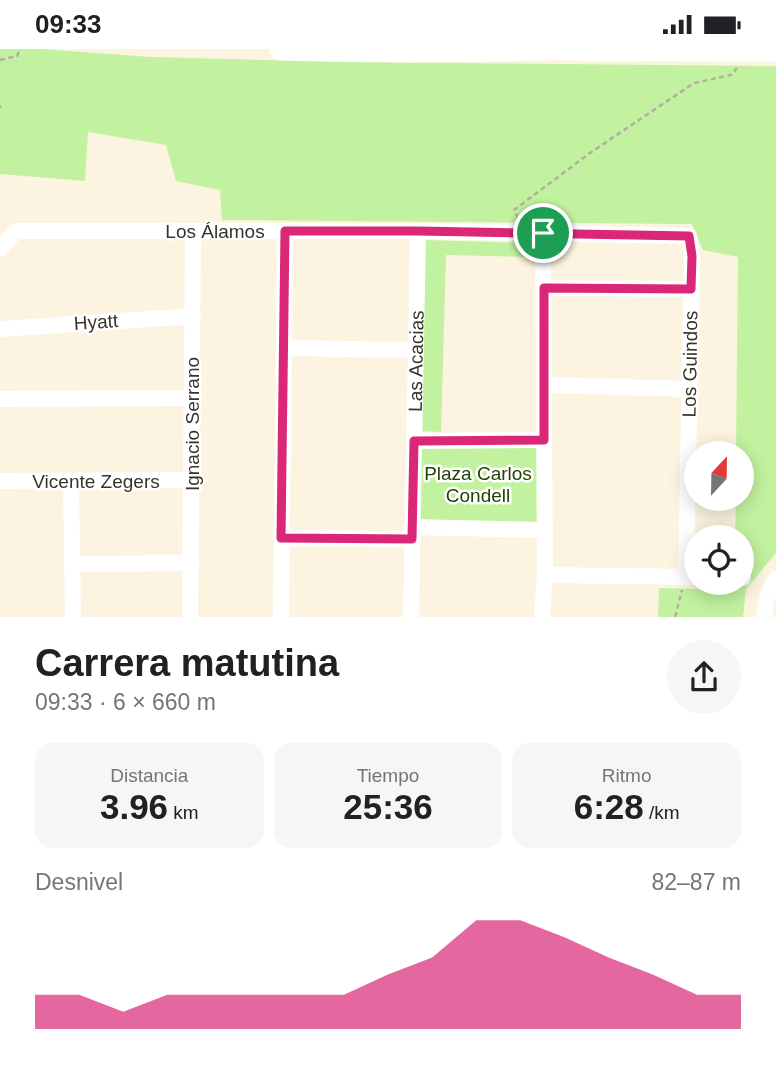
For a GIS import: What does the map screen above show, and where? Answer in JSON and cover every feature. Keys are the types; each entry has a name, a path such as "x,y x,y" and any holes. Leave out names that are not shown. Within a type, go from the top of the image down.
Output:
{"street":[{"path":"281,49 547,49"},
{"path":"556,49 776,50"},
{"name":"Los Álamos","path":"0,249 16,231 418,231 689,236"},
{"name":"Ignacio Serrano","path":"190,617 193,231"},
{"path":"281,617 285,231"},
{"name":"Las Acacias","path":"411,617 418,231"},
{"path":"542,617 545,575 543,233"},
{"name":"Los Guindos","path":"689,236 692,256 689,389 690,525"},
{"path":"544,288 691,289"},
{"name":"Hyatt","path":"0,329 193,316"},
{"path":"284,348 416,349"},
{"path":"544,385 689,389"},
{"path":"0,399 192,398"},
{"path":"414,441 544,440"},
{"name":"Vicente Zegers","path":"0,481 191,480"},
{"path":"71,481 73,617"},
{"path":"281,538 545,530"},
{"path":"72,564 191,562"},
{"path":"545,575 684,577"},
{"path":"764,617 765,603 776,579"}],"path":[{"path":"0,60 18,56 20,49"},
{"path":"526,233 514,210 590,153 694,83 731,75 752,50"},
{"path":"675,617 684,594"}],"green space":[{"path":"0,49 42,49 150,57 335,62 776,66 776,553 754,579 754,525 735,525 736,511 754,511 754,441 736,441 738,257 703,250 692,224 222,220 220,190 176,181 166,145 88,132 85,181 0,174"},
{"path":"425,240 530,243 529,257 446,255 441,432 421,431"},
{"name":"Plaza Carlos Condell","path":"541,444 541,524 414,523 417,445"},
{"path":"659,588 684,589 684,595 745,595 743,617 658,617"}],"route":[{"path":"285,231 543,233 689,236 692,256 691,289 544,288 544,440 414,441 412,539 281,538 285,231"}]}
